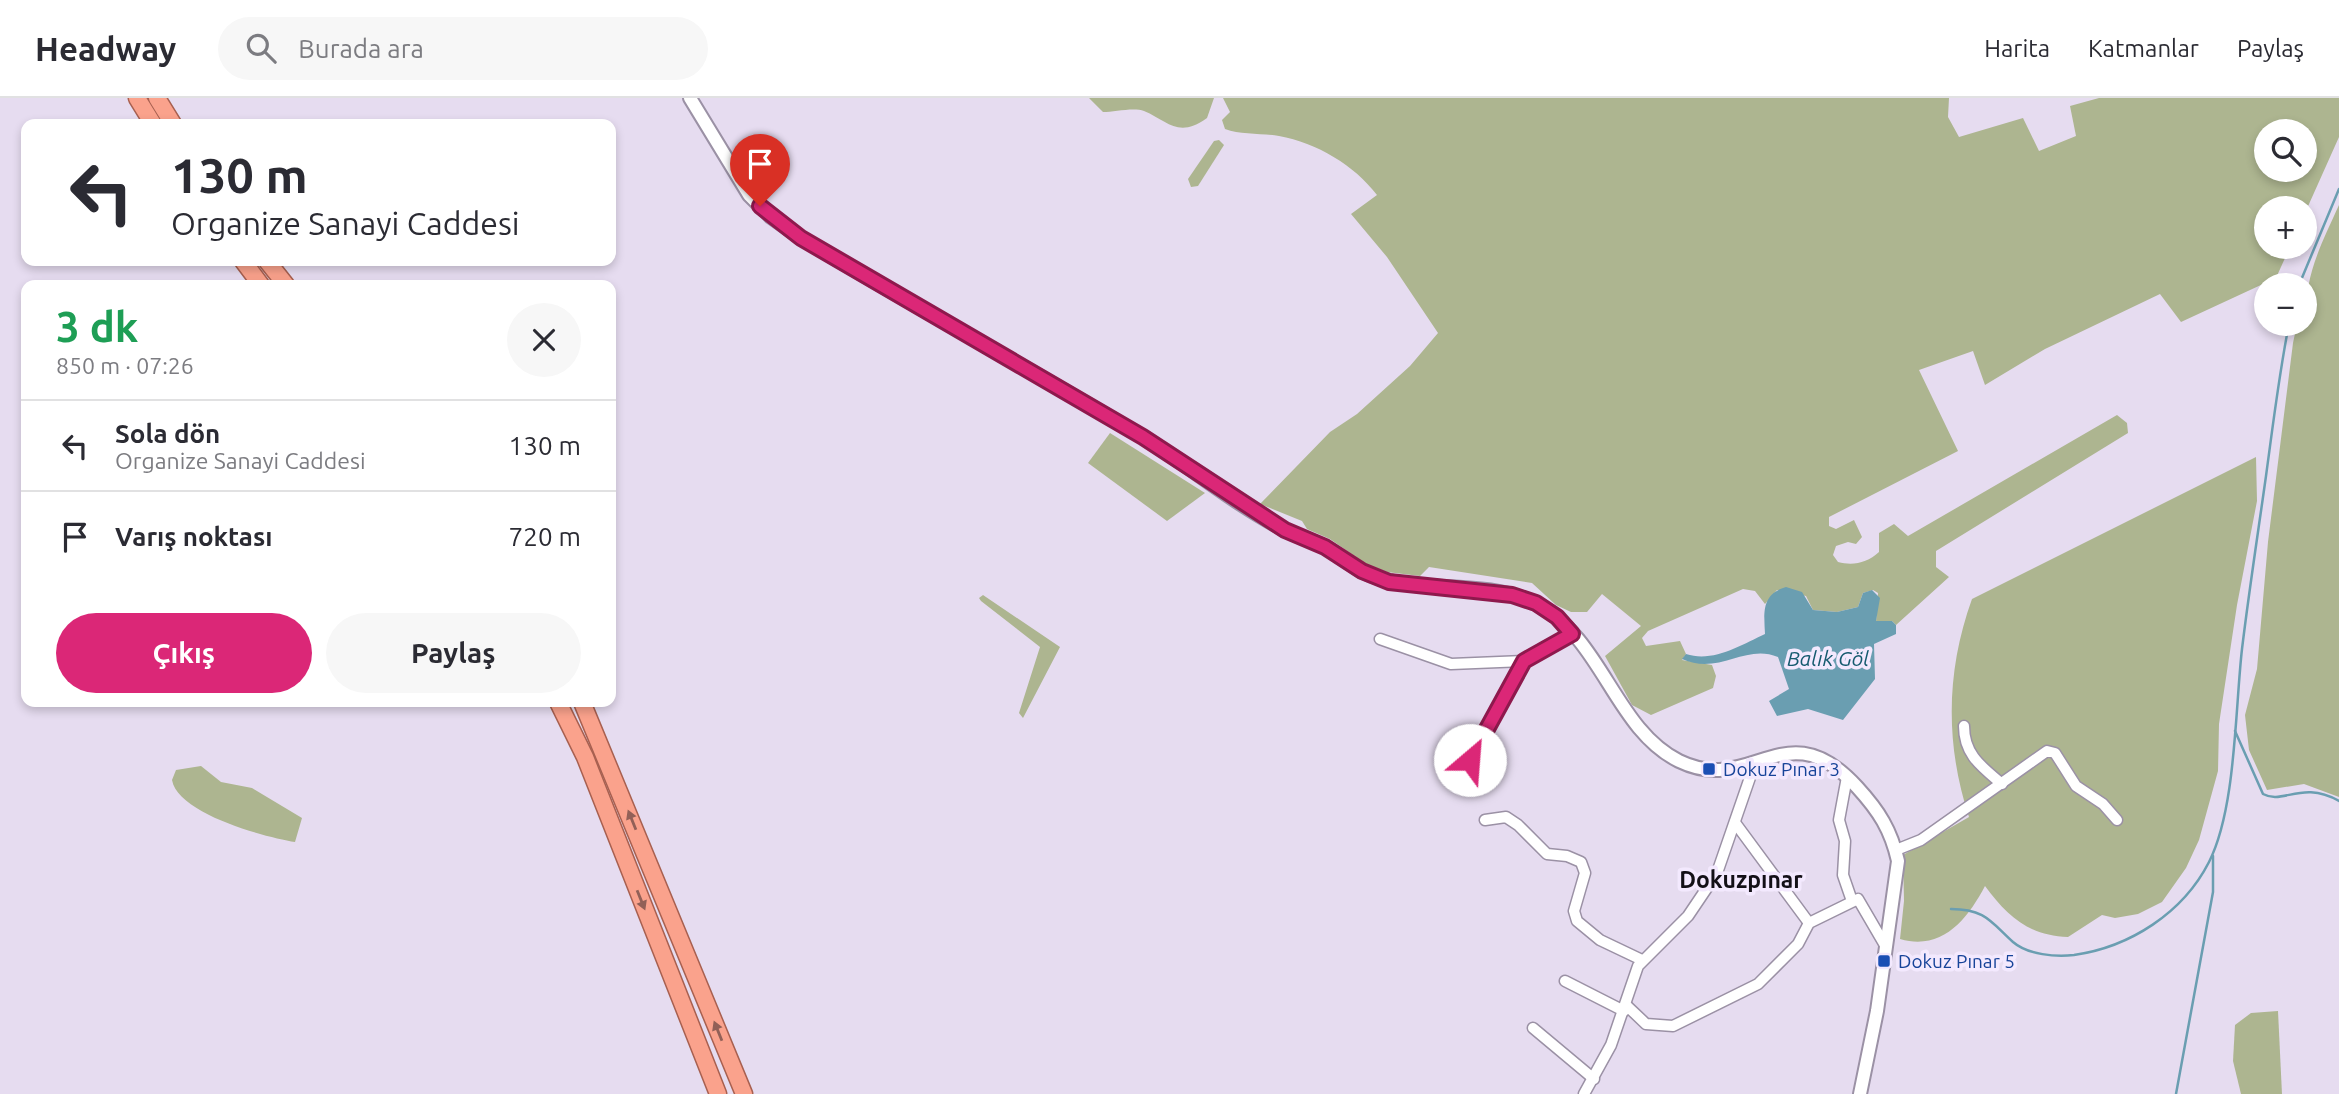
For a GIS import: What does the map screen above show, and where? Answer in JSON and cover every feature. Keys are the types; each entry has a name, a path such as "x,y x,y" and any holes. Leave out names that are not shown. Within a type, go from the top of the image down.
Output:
{"highway":[{"path":"137,98 150,119"},
{"path":"157,98 170,119"},
{"path":"271,266 282,280"},
{"path":"560,707 585,757 718,1094"},
{"path":"584,707 744,1094"}],"street":[{"path":"690,98 749,195 771,217 801,238 1143,437 1285,530 1325,547 1362,571 1389,582 1512,595 1536,603 1557,617 1600,666 1634,721 1654,745 1681,762 1709,769 1741,768 1784,754 1812,754 1824,758 1847,777 1882,816 1898,861 1860,1094"},
{"path":"1380,639 1427,653 1442,662 1524,661 1572,634"},
{"path":"1470,760 1524,661"},
{"path":"1964,726 1964,738 1974,760 2002,784"},
{"path":"1895,850 1921,840 2002,784 2039,754 2051,751 2076,786 2103,804 2117,820"},
{"path":"1584,1094 1594,1079 1625,1008 1629,985 1642,961 1695,906 1717,873 1755,763"},
{"path":"1847,777 1839,820 1845,841 1843,875 1852,901"},
{"path":"1485,820 1506,817 1518,825 1547,854 1567,856 1581,862 1585,873 1574,911 1577,921 1600,940 1642,961"},
{"path":"1736,824 1809,923"},
{"path":"1565,981 1625,1008 1646,1024 1673,1026 1758,984 1798,944 1809,923 1852,901 1858,899 1886,947"},
{"path":"1533,1028 1594,1079"}],"green space":[{"path":"1089,98 1214,98 1207,118 1181,128 1140,110 1103,112"},
{"path":"1223,98 1949,98 1948,117 1959,137 2023,118 2039,151 2076,136 2070,106 2099,98 2339,98 2339,137 2313,196 2254,196 2254,259 2285,259 2278,273 2254,273 2254,288 2181,322 2160,294 2045,349 1985,385 1973,351 1919,370 1958,451 1829,517 1829,526 1836,529 1854,520 1862,537 1856,544 1848,542 1836,546 1833,555 1838,562 1849,564 1870,559 1879,552 1879,533 1894,524 1908,536 2117,415 2127,423 2128,433 1936,551 1936,567 1949,577 1896,625 1892,621 1876,622 1878,593 1873,590 1863,593 1858,607 1837,612 1813,610 1806,596 1777,590 1765,604 1755,591 1743,589 1648,631 1642,638 1646,646 1680,641 1686,654 1682,660 1712,665 1716,676 1713,688 1651,715 1632,705 1605,656 1641,626 1602,594 1587,612 1571,612 1556,605 1532,583 1429,567 1420,576 1387,572 1366,564 1330,539 1307,529 1302,521 1260,504 1330,432 1357,414 1410,366 1438,333 1387,257 1351,214 1377,195 1368,184 1346,165 1321,150 1293,139 1225,129 1222,120 1230,112"},
{"path":"1219,140 1224,145 1198,186 1191,187 1188,179 1214,141"},
{"path":"2339,205 2339,797 2304,784 2267,790 2249,750 2245,715 2257,669 2268,542 2293,343 2294,336 2317,336 2317,273 2311,273"},
{"path":"1110,433 1205,493 1167,521 1088,463"},
{"path":"2256,457 2257,501 2237,605 2219,724 2218,771 2199,840 2186,868 2162,902 2138,914 2115,918 2102,915 2068,937 2054,936 2020,922 1985,886 1970,910 1952,930 1928,941 1900,939 1904,901 1903,855 1969,817 1956,762 1952,708 1957,653 1972,599"},
{"path":"983,595 1060,647 1023,718 1019,713 1040,647 981,601 979,598"},
{"path":"201,766 221,782 252,788 302,818 295,842 224,822 190,803 178,792 172,780 176,770"},
{"path":"2278,1011 2282,1094 2241,1094 2233,1061 2235,1025 2251,1013"}],"water":[{"name":"Balık Göl","path":"1786,587 1802,592 1813,610 1837,612 1858,607 1863,593 1872,590 1880,598 1876,621 1892,621 1896,625 1896,634 1874,644 1875,679 1843,720 1808,709 1777,716 1769,701 1789,689 1778,657 1754,654 1708,664 1682,659 1686,654 1706,656 1727,652 1765,634 1768,599"}],"waterway":[{"path":"2304,273 2339,189"},
{"path":"1951,909 1980,914 2026,950 2051,955 2074,955 2115,944 2153,925 2185,897 2209,862 2225,815 2245,627 2287,336"},
{"path":"2235,731 2263,794 2278,797 2304,792 2326,795 2339,801"},
{"path":"2176,1094 2213,892 2213,856"}],"place":[{"name":"Dokuz Pınar 3","path":"1709,769"},
{"name":"Dokuz Pınar 5","path":"1884,961"}],"district":[{"name":"Dokuzpınar","path":"1741,879"}],"route":[{"path":"760,206 801,238 1143,437 1285,530 1325,547 1362,571 1389,582 1512,595 1536,603 1557,617 1572,634 1524,661 1470,760"}]}
